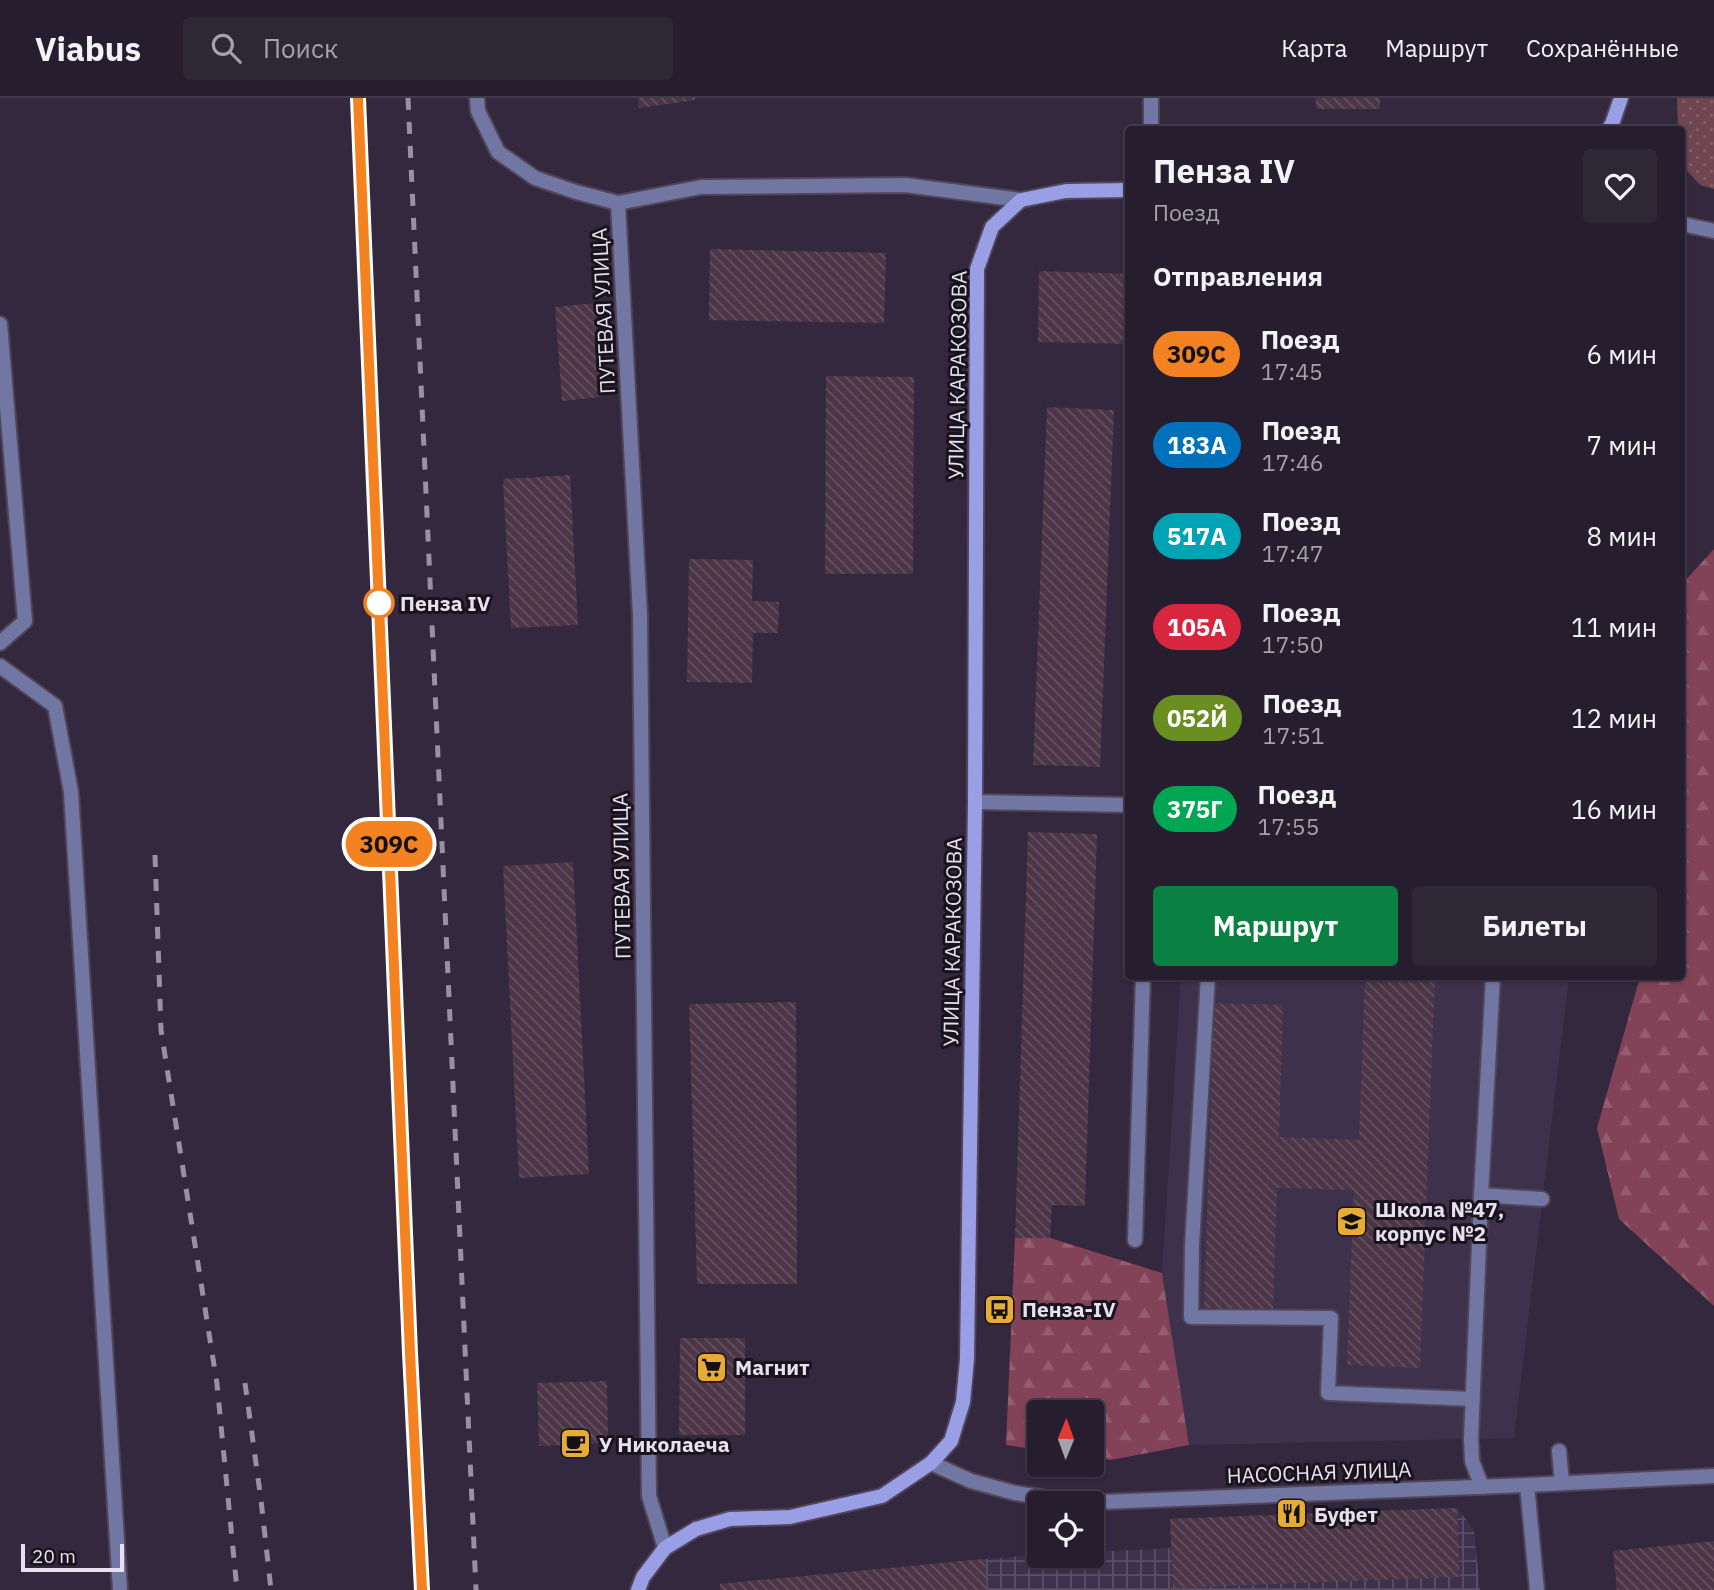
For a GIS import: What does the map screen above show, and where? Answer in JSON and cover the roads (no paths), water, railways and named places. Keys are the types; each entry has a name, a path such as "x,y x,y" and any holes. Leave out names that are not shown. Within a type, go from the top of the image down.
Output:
{"main road":[{"path":"1611,126 1621,98"},
{"path":"1021,200 1066,191 1125,190"},
{"name":"УЛИЦА КАРАКОЗОВА","path":"638,1590 643,1577 665,1548 696,1529 730,1519 790,1517 882,1496 931,1463 951,1441 963,1402 966,1370 975,802 977,269 992,227 1021,200"}],"street":[{"path":"477,98 478,111 498,152 535,178 618,203 701,187 905,185 1021,200"},
{"path":"1151,98 1151,126"},
{"name":"ПУТЕВАЯ УЛИЦА","path":"618,203 640,615 649,1496 665,1548"},
{"path":"1685,225 1714,232"},
{"path":"0,324 25,621 0,643"},
{"path":"0,666 55,706 71,792 120,1590"},
{"path":"975,802 1125,805"},
{"path":"1135,1240 1143,980"},
{"path":"1208,980 1192,1245 1191,1317 1331,1318 1328,1393 1473,1399"},
{"path":"1482,1487 1472,1461 1471,1439 1493,980"},
{"path":"1481,1195 1542,1199"},
{"path":"1559,1451 1563,1483"},
{"name":"НАСОСНАЯ УЛИЦА","path":"931,1463 971,1481 1015,1493 1077,1503 1714,1476"},
{"path":"1527,1485 1537,1590"}],"railway":[{"path":"358,98 421,1590"},
{"path":"408,98 476,1590"},
{"path":"155,855 161,1030 217,1384 237,1590"},
{"path":"245,1383 271,1590"}],"train":[{"name":"309С","path":"358,98 422,1590"}],"place":[{"name":"Пенза IV","path":"379,603"},
{"name":"Школа №47, корпус №2","path":"1352,1221"},
{"name":"Пенза-IV","path":"999,1309"},
{"name":"Магнит","path":"712,1367"},
{"name":"У Николаеча","path":"576,1444"},
{"name":"Буфет","path":"1291,1514"}]}
